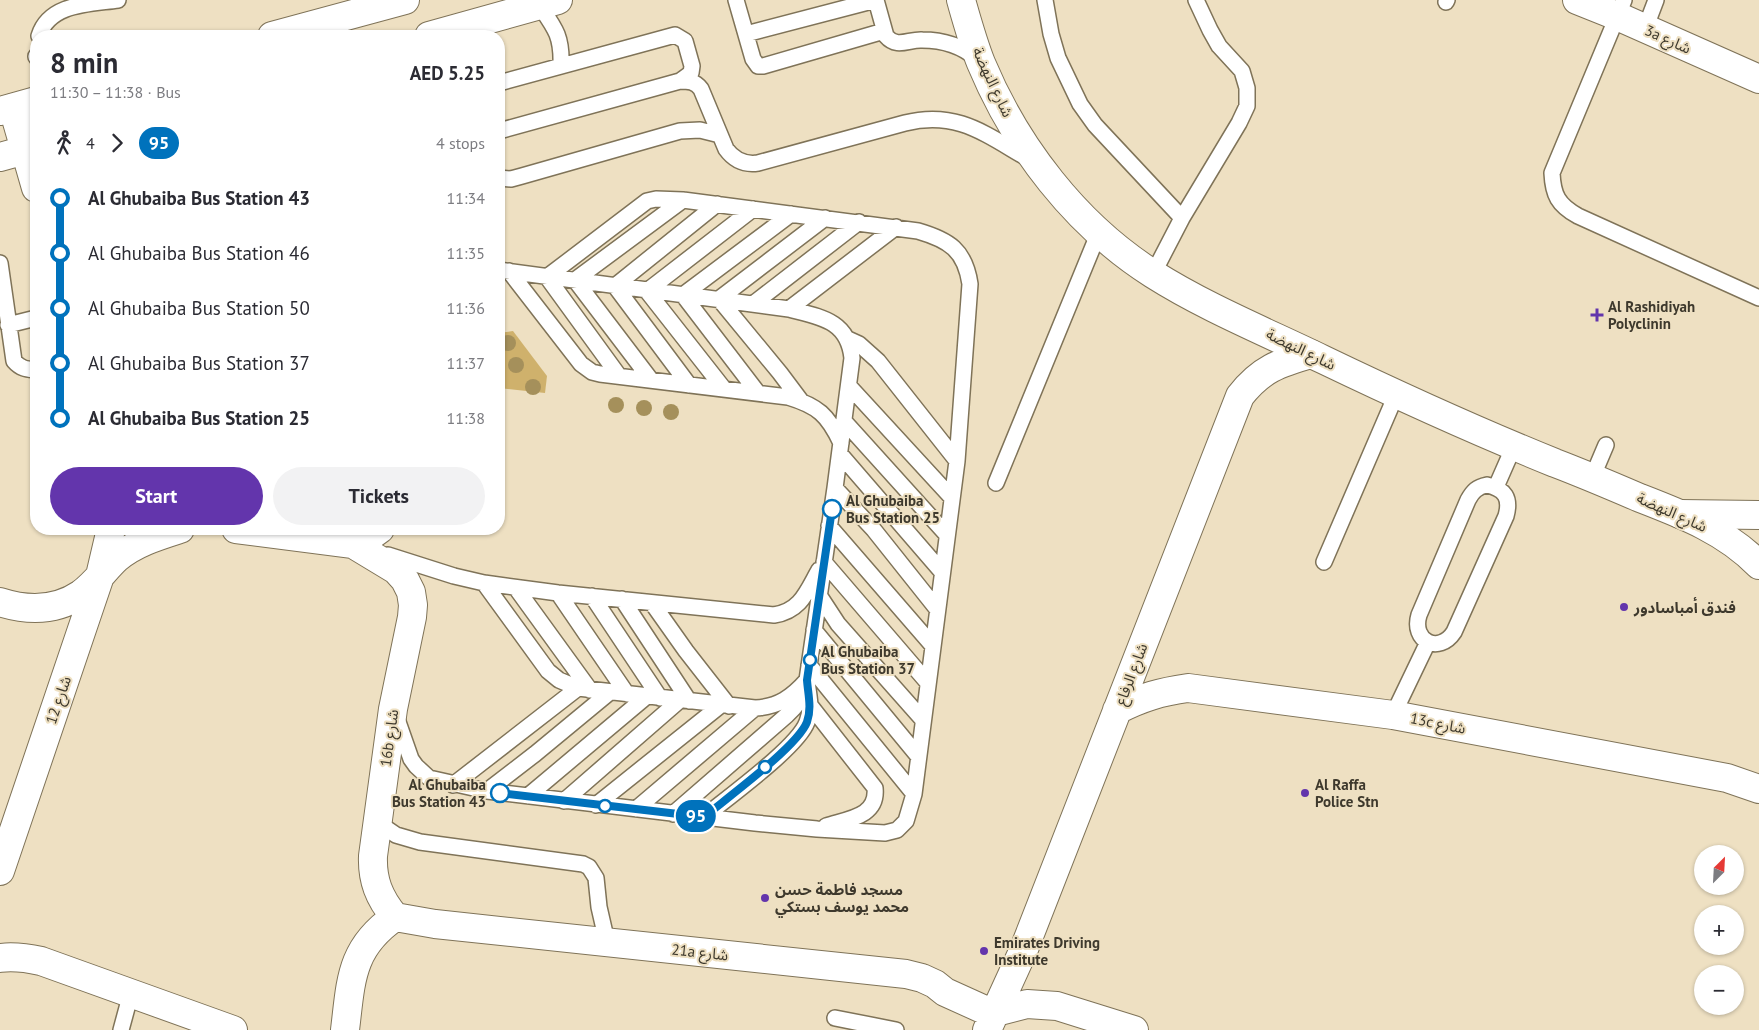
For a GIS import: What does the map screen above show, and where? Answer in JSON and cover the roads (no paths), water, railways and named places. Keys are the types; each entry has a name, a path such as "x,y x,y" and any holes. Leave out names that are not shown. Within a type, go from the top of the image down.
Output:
{"street":[{"path":"294,30 405,0"},
{"name":"شارع النهضة","path":"960,0 980,61 1006,114 1038,164 1071,205 1099,232 1153,274 1198,299 1396,395 1680,514 1721,534 1754,555"},
{"name":"3a شارع","path":"1577,0 1621,8 1645,29 1759,79"},
{"path":"451,30 548,3"},
{"path":"16,107 20,151 30,174"},
{"name":"شارع الرفاع","path":"992,1021 1024,949 1240,396 1249,383 1268,368 1311,354"},
{"path":"1680,514 1759,515"},
{"name":"شارع 12","path":"0,871 100,576 110,535"},
{"path":"0,602 11,606 35,609 60,605 82,593 117,558 138,544 163,535"},
{"path":"283,535 353,544 372,535"},
{"name":"16b شارع","path":"353,544 396,570 405,580 413,605 393,708 373,856 375,882 386,906 395,916"},
{"name":"13c شارع","path":"1117,710 1139,699 1155,694 1188,688 1393,715 1727,778 1759,789"},
{"path":"344,1030 351,982 359,955 374,933 395,916"},
{"name":"21a شارع","path":"395,916 435,924 906,974 922,978 987,1011 992,1021"},
{"path":"0,958 25,957 41,961 232,1030"},
{"path":"992,1021 1027,1004 1057,1006 1134,1030"}],"lane":[{"path":"43,30 48,21 59,12 71,6 118,0"},
{"path":"737,0 754,62 758,66 884,31"},
{"path":"746,34 876,0 886,36 894,42 904,43 920,40 946,43 970,53 980,61"},
{"path":"1045,0 1051,34 1058,58 1080,104 1106,137 1182,218"},
{"path":"1153,274 1182,218 1239,123 1247,106 1247,88 1242,71 1219,46 1196,0"},
{"path":"1645,29 1656,0"},
{"path":"548,3 562,48 561,65"},
{"path":"1621,8 1552,173 1552,186 1557,199 1566,209 1578,216 1759,298"},
{"path":"505,81 675,35 685,41 692,66 691,73 680,81"},
{"path":"505,129 680,81 690,81 698,86 730,155 736,160 751,164 921,119 942,119 977,130 1038,164"},
{"path":"505,180 680,131 700,130 720,135"},
{"path":"393,708 407,751 416,766 429,778 453,784 487,791 596,805 817,829 885,833 892,832 906,821 914,794 957,461 970,284 964,261 949,243 939,237 896,227 683,200 656,199 642,203 546,277"},
{"path":"576,280 683,200"},
{"path":"615,286 717,204"},
{"path":"647,291 754,209"},
{"path":"683,295 790,214"},
{"path":"719,299 825,218"},
{"path":"754,304 859,222"},
{"path":"789,309 896,227"},
{"path":"996,483 1099,232"},
{"path":"0,263 5,318 14,361 18,366 30,369"},
{"path":"505,270 789,309 825,318 842,331 848,339 852,358 814,630 807,722 804,730 794,742 704,817"},
{"path":"505,271 581,364 592,372 788,397 816,409 832,424 840,448 942,572"},
{"path":"546,277 619,376"},
{"path":"576,280 651,380"},
{"path":"615,286 689,385"},
{"path":"647,291 724,389"},
{"path":"683,295 758,394"},
{"path":"719,299 801,401"},
{"path":"5,318 30,318"},
{"path":"848,339 859,344 878,361 957,461"},
{"path":"848,386 952,498"},
{"path":"1324,562 1396,395"},
{"path":"844,421 947,535"},
{"path":"1592,478 1606,444"},
{"path":"1496,487 1514,446"},
{"path":"1487,485 1496,487 1503,492 1507,499 1508,508 1506,516 1454,632 1444,643 1428,642 1422,638 1418,631 1417,623 1468,500 1472,492 1479,487 1487,485"},
{"path":"835,488 874,530 937,609"},
{"path":"829,526 933,646"},
{"path":"353,544 454,576 484,583 622,600 774,615 783,614 798,605 824,562"},
{"path":"824,562 928,683"},
{"path":"484,583 548,671 559,680 584,689 755,708 778,704 809,685"},
{"path":"516,588 584,689"},
{"path":"558,592 627,694"},
{"path":"819,595 838,624 923,720"},
{"path":"592,596 653,697"},
{"path":"622,600 685,701"},
{"path":"652,603 725,705"},
{"path":"814,630 918,756"},
{"path":"1393,715 1428,642"},
{"path":"809,685 914,794"},
{"path":"673,814 790,711 809,685"},
{"path":"809,685 875,788 876,796 874,805 868,811 817,829"},
{"path":"453,784 584,689"},
{"path":"487,791 610,692"},
{"path":"528,796 653,697"},
{"path":"564,801 685,701"},
{"path":"596,805 725,705"},
{"path":"636,809 755,708"},
{"path":"378,822 396,835 420,842 583,864 593,872 596,878 598,907 607,942"},
{"path":"120,1030 131,993"},
{"path":"835,1018 896,1030"}],"place":[{"name":"Al Rashidiyah Polyclinin","path":"1597,315"},
{"name":"Al Ghubaiba Bus Station 25","path":"832,509"},
{"name":"فندق أمباسادور","path":"1624,607"},
{"name":"Al Ghubaiba Bus Station 37","path":"810,660"},
{"name":"Al Ghubaiba Bus Station 43","path":"500,793"},
{"name":"Al Raffa Police Stn","path":"1305,793"},
{"name":"مسجد فاطمة حسن محمد يوسف بستكي","path":"765,898"},
{"name":"Emirates Driving Institute","path":"984,951"}]}
